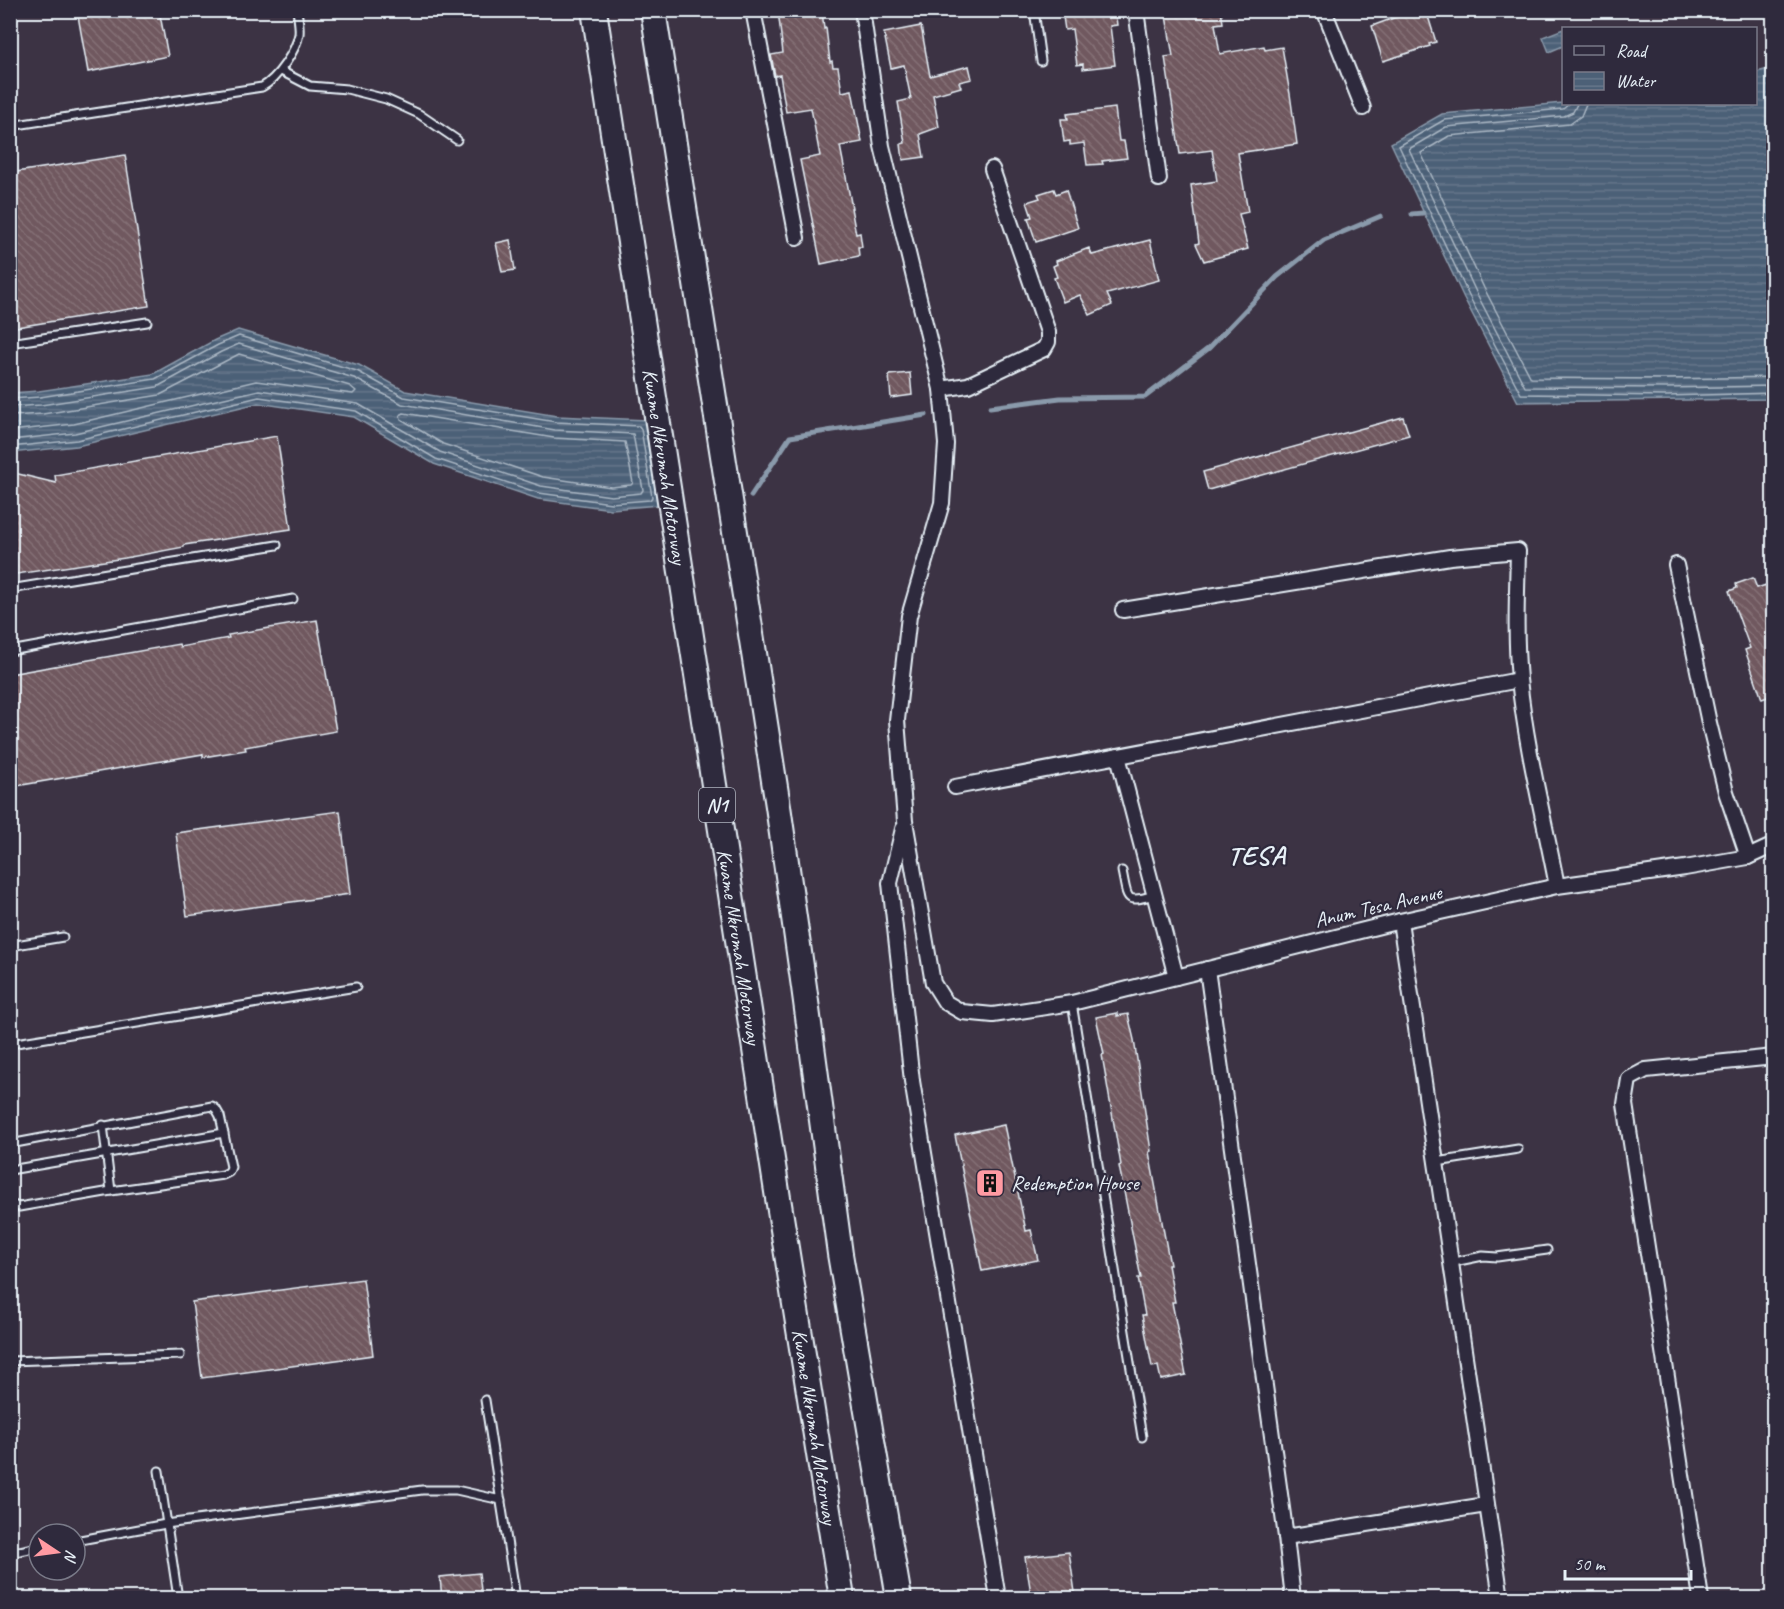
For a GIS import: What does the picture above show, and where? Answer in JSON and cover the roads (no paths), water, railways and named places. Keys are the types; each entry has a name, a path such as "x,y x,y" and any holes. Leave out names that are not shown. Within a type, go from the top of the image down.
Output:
{"highway":[{"name":"Kwame Nkrumah Motorway","path":"594,10 842,1599"},
{"path":"653,10 778,806 840,1254 899,1599"}],"street":[{"path":"753,10 797,238"},
{"path":"862,10 882,146 941,389 946,444 942,503 909,616 897,720 905,821 890,883 912,1081 998,1599"},
{"path":"1136,10 1159,179"},
{"path":"1324,10 1363,108"},
{"path":"941,389 968,385 1044,349 1048,342 1048,332 992,169"},
{"path":"1124,610 1450,557 1518,551 1519,680 1526,729 1557,886"},
{"path":"1676,565 1720,769 1748,857"},
{"path":"955,786 1519,680"},
{"path":"1118,756 1176,977"},
{"name":"Anum Tesa Avenue","path":"905,821 933,983 945,1002 962,1012 993,1015 1072,1003 1400,921 1557,886 1748,857 1773,845"},
{"path":"1400,921 1437,1162 1449,1263 1501,1599"},
{"path":"1208,969 1293,1599"},
{"path":"1701,1599 1625,1104 1629,1079 1646,1070 1773,1057"},
{"path":"1286,1537 1486,1505"}],"lane":[{"path":"10,126 262,87 273,82 295,47 299,34 297,10"},
{"path":"1034,10 1041,61"},
{"path":"281,71 310,86 347,89 386,99 419,114 457,140"},
{"path":"10,343 147,322"},
{"path":"10,589 278,545"},
{"path":"10,651 293,599"},
{"path":"1122,872 1127,895 1131,900 1154,895"},
{"path":"10,946 63,937"},
{"path":"10,1044 356,987"},
{"path":"1072,1003 1142,1437"},
{"path":"10,1144 212,1106 220,1116 231,1167 229,1172 223,1175 111,1191 20,1208 10,1204"},
{"path":"103,1125 111,1191"},
{"path":"10,1170 224,1133"},
{"path":"1437,1162 1518,1149"},
{"path":"1449,1263 1483,1256 1497,1257 1547,1250"},
{"path":"10,1361 180,1355"},
{"path":"485,1400 516,1599"},
{"path":"159,1471 178,1599"},
{"path":"87,1539 166,1524 422,1490 456,1490 501,1500"},
{"path":"10,1552 27,1549"}],"water":[{"path":"1562,29 1562,46 1549,52 1543,37"},
{"path":"1773,68 1773,399 1518,402 1464,298 1391,143 1442,114 1562,103 1562,105 1757,105 1757,72"},
{"path":"238,330 359,365 405,391 557,416 646,420 659,505 611,509 538,499 434,464 354,417 258,403 77,446 11,453 11,393 153,374"}],"waterway":[{"path":"1412,214 1423,213"},
{"path":"990,407 1060,398 1145,397 1209,348 1277,277 1324,240 1381,216"},
{"path":"751,496 790,437 926,415"}],"place":[{"name":"Redemption House","path":"990,1183"}],"district":[{"name":"TESA","path":"1257,855"}]}
